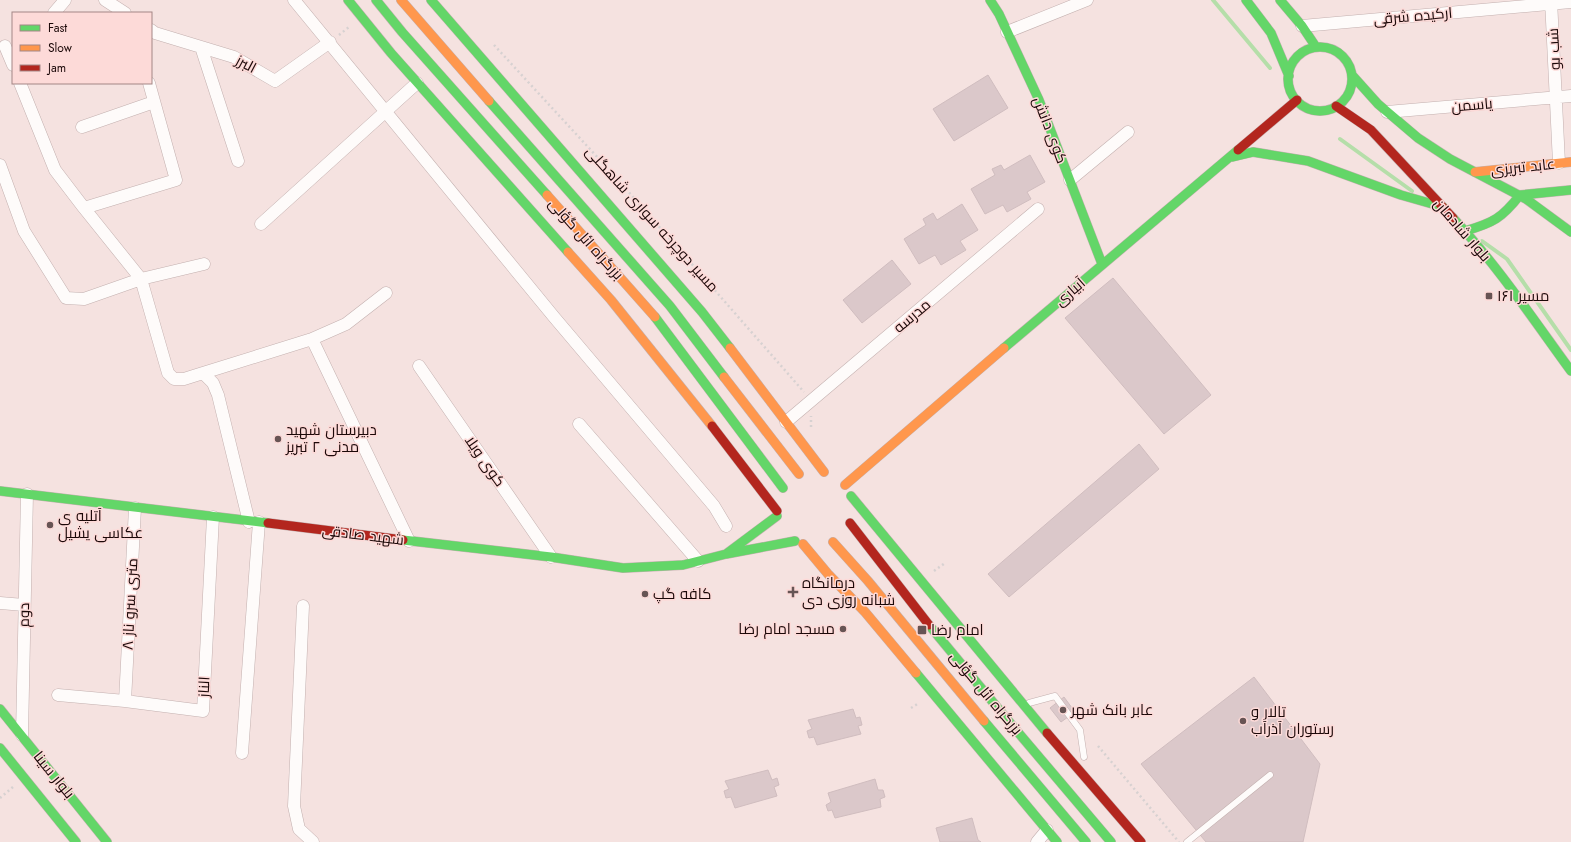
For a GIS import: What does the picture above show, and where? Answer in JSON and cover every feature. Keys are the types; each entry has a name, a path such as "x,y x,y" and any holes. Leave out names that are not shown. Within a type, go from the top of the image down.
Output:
{"main road":[{"path":"348,0 417,83 610,300 691,398 777,514 781,526"},
{"name":"بزرگراه ائل گؤلی","path":"376,0 402,32 655,317 780,494"},
{"name":"بزرگراه ائل گؤلی","path":"401,0 429,34 670,306 805,472"},
{"path":"431,0 702,312 786,422 830,474 845,485 851,496 1141,842"},
{"name":"کوی دانش","path":"990,0 1039,100 1102,264"},
{"path":"1246,0 1271,33 1288,76 1290,88 1297,100 1306,107 1324,110 1336,106 1342,102 1349,93 1352,75"},
{"path":"1280,0 1302,26 1316,47"},
{"path":"1288,76 1289,70 1295,59 1305,51 1316,47 1328,48 1339,53 1348,64 1352,75 1361,87 1387,112 1428,146 1520,195 1571,232"},
{"name":"آبیاری","path":"845,485 1102,264 1297,100"},
{"name":"بلوار شادمان","path":"1336,106 1371,130 1465,231 1520,301 1571,371"},
{"path":"1228,158 1253,152 1308,161 1400,195 1443,207"},
{"name":"عابد تبریزی","path":"1475,172 1565,163"},
{"name":"عابد تبریزی","path":"1520,195 1571,190"},
{"path":"1465,231 1497,220 1506,213 1520,195"},
{"path":"777,514 780,494 790,480 805,472 830,474"},
{"name":"شهید صادقی","path":"0,491 551,557 623,568 683,566 726,554 799,543"},
{"name":"بزرگراه ائل گؤلی","path":"851,496 852,505 848,526 1111,842"},
{"name":"شهید صادقی","path":"726,554 777,514"},
{"path":"787,535 799,543 865,612 1057,842"},
{"name":"بزرگراه ائل گؤلی","path":"799,543 820,546 835,540 1006,749 1086,842"},
{"name":"بلوار سینا","path":"0,709 107,842"},
{"name":"بلوار سینا","path":"0,748 76,842"},
{"path":"63,826 82,810"}],"street":[{"path":"55,12 65,0"},
{"path":"106,0 124,12"},
{"path":"294,0 330,42 385,112 554,317 714,506 726,526"},
{"path":"1007,32 1087,0"},
{"name":"ارکیده شرقی","path":"1302,26 1552,2 1571,2"},
{"name":"شب بو","path":"1552,2 1556,97 1565,163"},
{"name":"البرز","path":"152,31 155,33 234,57 275,81 330,42"},
{"path":"6,46 12,62"},
{"path":"202,47 238,161"},
{"path":"261,224 417,83"},
{"path":"20,84 55,170 141,279 168,373 174,379 184,379 312,339 346,324 386,293"},
{"path":"84,208 176,180 149,84"},
{"name":"یاسمن","path":"1387,112 1571,96"},
{"path":"82,127 154,102"},
{"path":"1070,180 1128,132"},
{"path":"0,165 24,231 66,298 84,299 141,279 204,264"},
{"name":"مدرسه","path":"786,422 1038,209"},
{"path":"312,339 409,541"},
{"name":"کوی ویلا","path":"419,366 551,557"},
{"path":"202,373 213,384 218,395 254,522 242,753"},
{"path":"579,424 698,561"},
{"name":"دوم","path":"22,735 27,494"},
{"name":"۸ متری سرو ناز","path":"125,701 135,508"},
{"name":"الناز","path":"58,695 125,701 203,711 213,517"},
{"path":"0,604 24,605"},
{"path":"303,606 294,806 299,830 312,842"},
{"path":"1037,842 1047,830"}],"lane":[{"path":"1024,704 1055,696 1080,730 1084,757"},
{"path":"1187,842 1270,775"}],"path":[{"path":"330,42 362,17"},
{"name":"مسیر دوچرخه سواری شاهگلی","path":"490,40 612,173 812,400"},
{"path":"811,431 812,400"},
{"path":"1098,746 1179,842"}],"building":[{"path":"988,75 1008,108 954,141 933,109"},
{"path":"1030,155 1045,182 1027,192 1031,199 1007,212 1003,205 985,214 971,189 995,175 992,169 1001,165 1004,170"},
{"path":"962,204 978,230 960,241 966,250 941,265 935,255 919,264 904,239 926,225 923,219 933,213 937,220"},
{"path":"892,260 911,284 862,323 843,300"},
{"path":"1113,278 1211,395 1164,434 1065,318"},
{"path":"1139,444 1159,469 1009,597 988,574"},
{"name":"تالار و رستوران آذرآب","path":"1254,677 1320,764 1303,842 1206,842 1141,764"},
{"name":"عابر بانک شهر","path":"1064,697 1075,712 1061,722 1050,708"},
{"path":"853,709 856,718 860,717 862,725 858,726 861,734 817,745 814,737 809,738 807,731 812,729 808,720"},
{"path":"768,770 772,780 777,778 779,785 774,787 777,796 735,808 731,797 726,798 724,791 729,789 725,781"},
{"path":"875,779 878,790 883,790 885,797 880,799 881,807 835,818 832,810 828,811 826,805 831,802 828,793"},
{"path":"972,818 978,840 981,842 940,842 936,828"}],"waterway":[{"path":"1213,0 1270,68"},
{"path":"1340,139 1412,191"},
{"path":"1482,241 1507,259 1571,350"}],"traffic: fast":[{"path":"348,0 391,53 568,252"},
{"path":"376,0 402,32 547,195"},
{"path":"431,0 702,312 730,348"},
{"path":"990,0 999,14 1039,100 1102,264"},
{"path":"1246,0 1271,33 1289,76"},
{"path":"1280,0 1302,26 1316,47"},
{"path":"1320,47 1338,53 1346,61 1352,79 1346,97 1338,105 1320,111 1302,105 1294,97 1288,79 1294,61 1302,53 1320,47"},
{"path":"1352,75 1378,104 1418,138 1450,159 1526,199 1571,232"},
{"path":"489,101 670,306 724,377"},
{"path":"1004,348 1238,150"},
{"path":"1232,157 1253,152 1308,161 1401,195 1443,207"},
{"path":"1465,231 1496,219 1508,209 1520,195 1571,190"},
{"path":"1453,218 1500,273 1571,371"},
{"path":"655,317 783,488"},
{"path":"0,491 268,523"},
{"path":"851,496 1047,733"},
{"path":"777,516 726,554 795,541"},
{"path":"403,540 551,557 623,568 683,565 726,554"},
{"path":"929,625 1111,842"},
{"path":"916,673 1057,842"},
{"path":"0,709 107,842"},
{"path":"984,721 1086,842"},
{"path":"0,748 76,842"}],"traffic: slow":[{"path":"401,0 489,101"},
{"path":"1475,172 1571,162"},
{"path":"547,195 655,317"},
{"path":"568,252 611,300 712,426"},
{"path":"730,348 824,472"},
{"path":"845,485 1004,348"},
{"path":"724,377 799,474"},
{"path":"833,542 868,581 984,721"},
{"path":"803,544 828,574 865,612 916,673"}],"traffic: jam":[{"path":"1238,150 1297,100"},
{"path":"1336,106 1371,130 1453,218"},
{"path":"712,426 777,511"},
{"path":"268,523 403,540"},
{"path":"850,523 929,625"},
{"path":"1047,733 1141,842"}],"place":[{"name":"مسیر ۱۶۱","path":"1489,296"},
{"name":"دبیرستان شهید مدنی ۲ تبریز","path":"278,439"},
{"name":"آتلیه ی عکاسی یشیل","path":"50,525"},
{"name":"درمانگاه شبانه روزی دی","path":"793,592"},
{"name":"کافه گپ","path":"645,594"},
{"name":"مسجد امام رضا","path":"843,629"},
{"name":"امام رضا","path":"922,630"},
{"name":"عابر بانک شهر","path":"1063,710"},
{"name":"تالار و رستوران آذرآب","path":"1243,721"}]}
